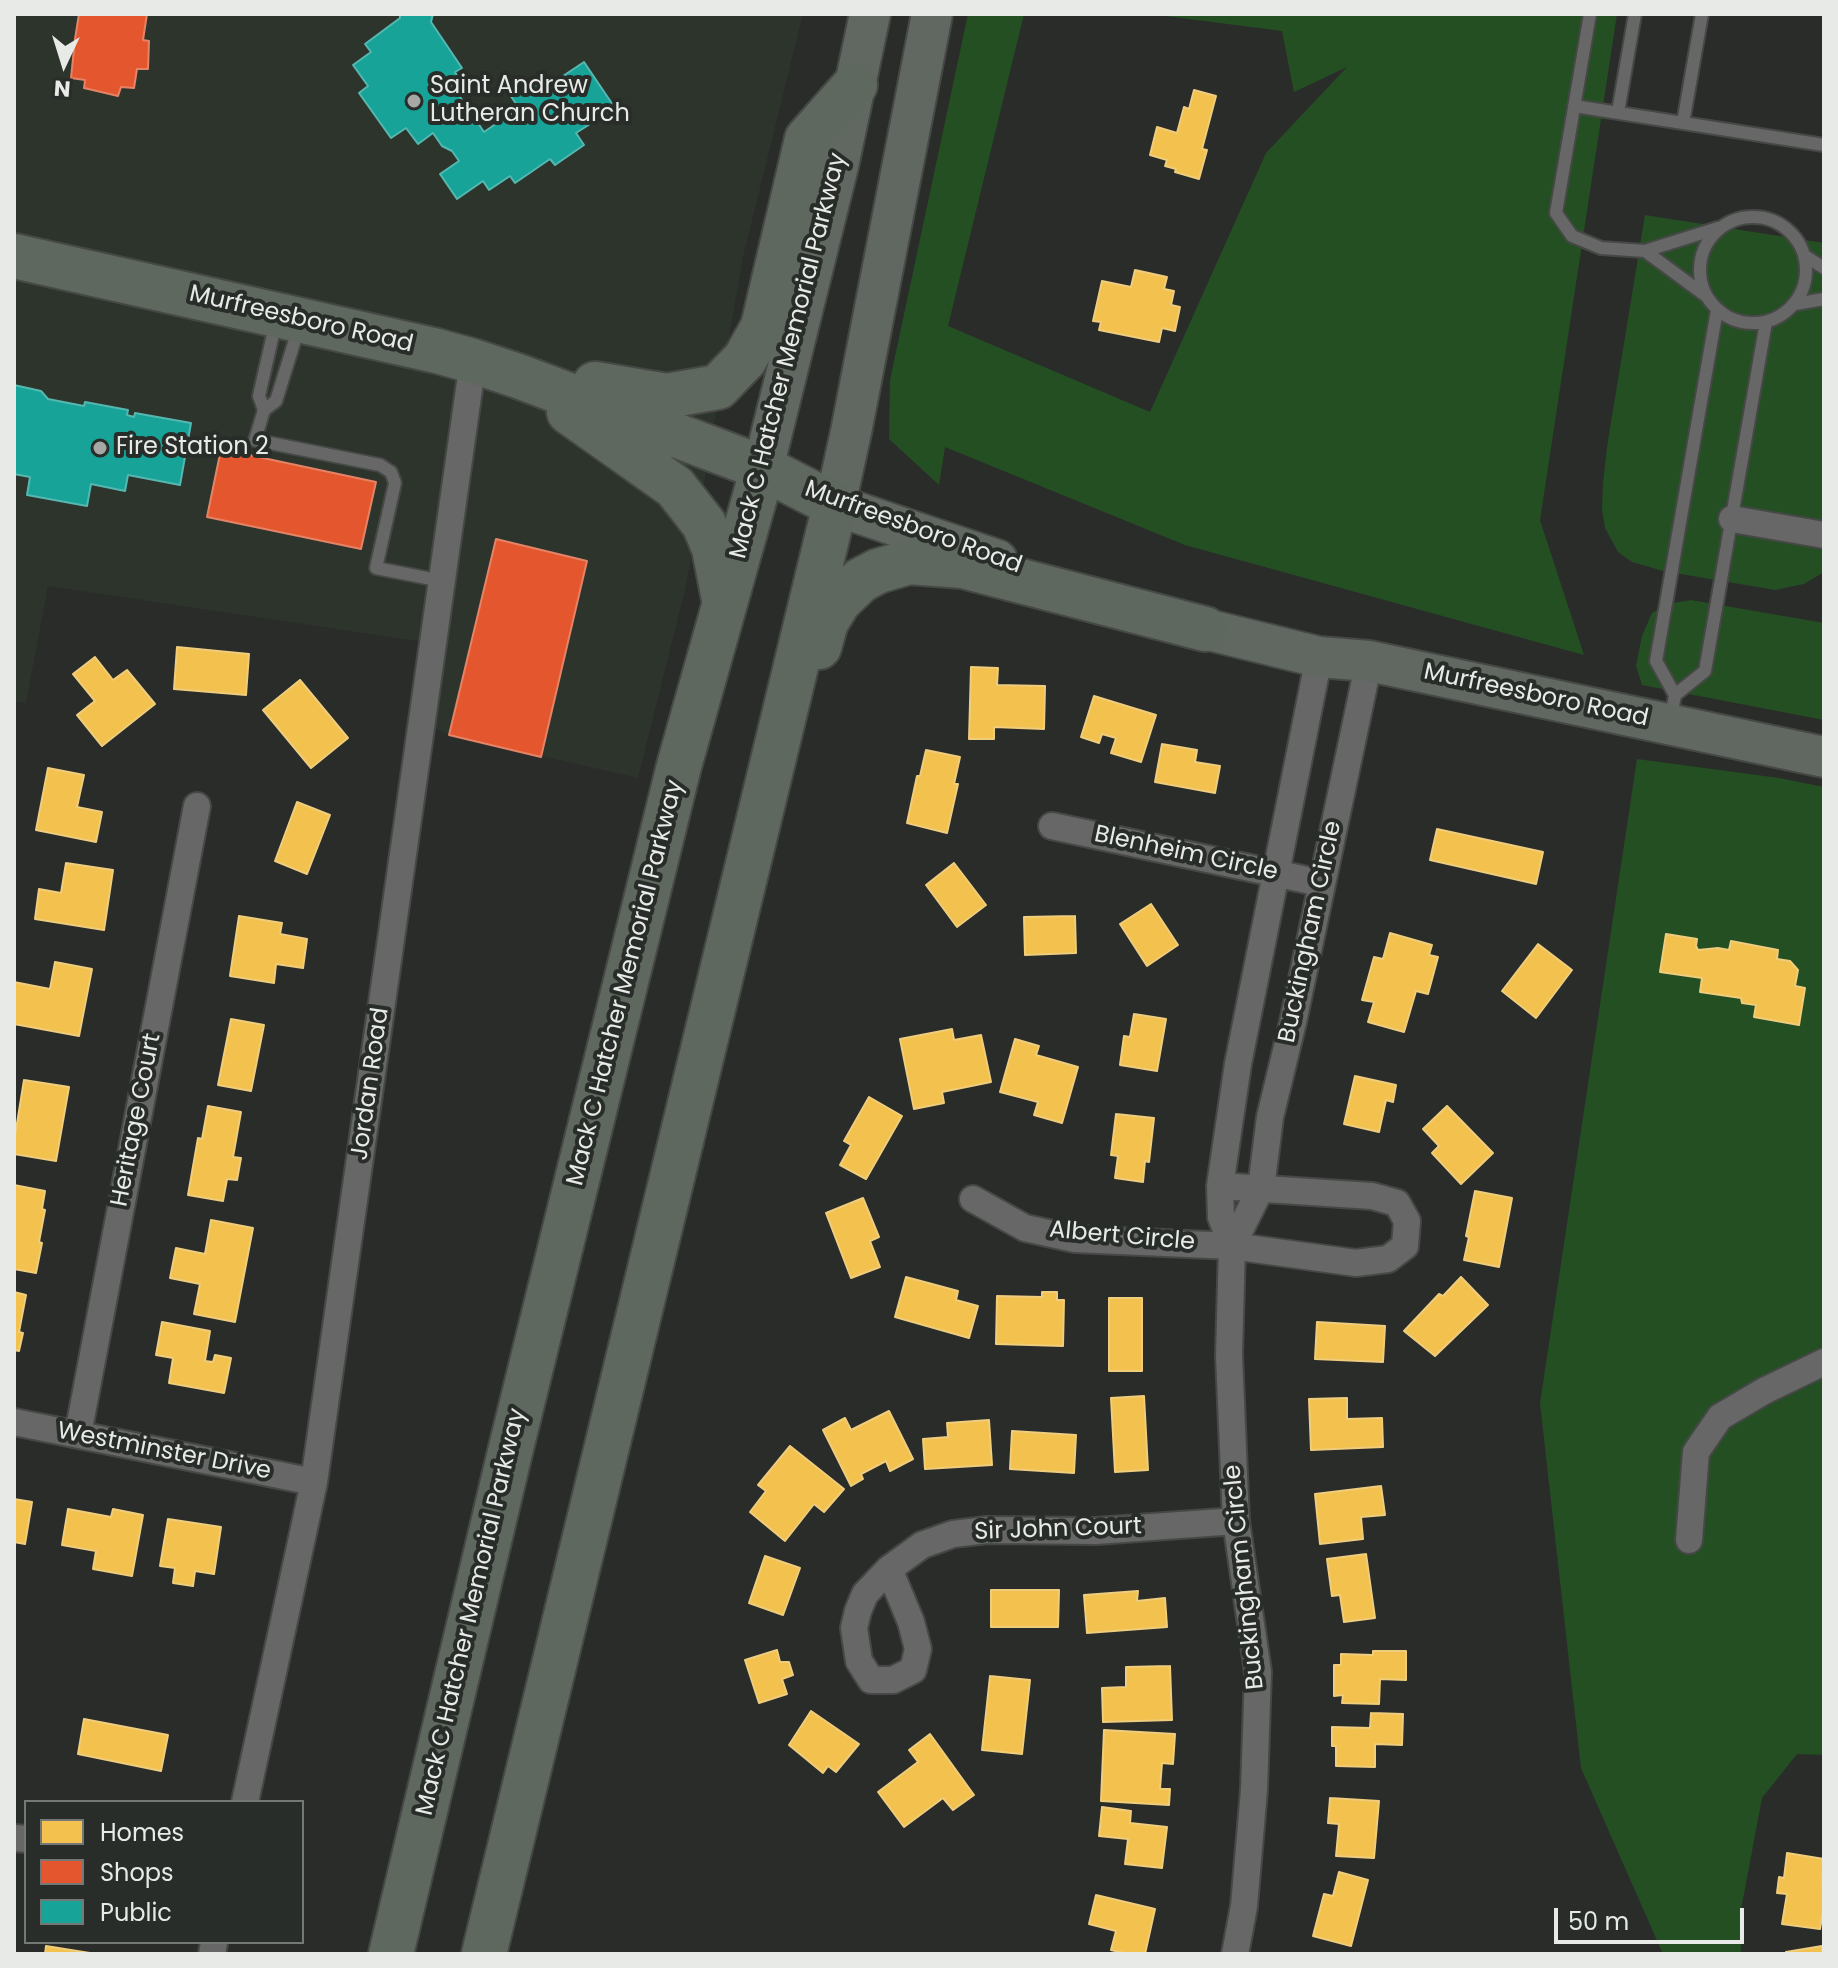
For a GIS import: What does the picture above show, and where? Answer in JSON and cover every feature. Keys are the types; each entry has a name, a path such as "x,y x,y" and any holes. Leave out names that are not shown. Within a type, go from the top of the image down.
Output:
{"highway":[{"path":"473,361 667,396 718,387 745,359 763,327 807,139 855,85"},
{"name":"Murfreesboro Road","path":"14,256 473,361 763,468 835,505"},
{"path":"518,376 675,487 704,524 714,548 724,602"},
{"name":"Mack C Hatcher Memorial Parkway","path":"391,1954 511,1448 679,766 763,468"},
{"path":"484,1954 835,505"},
{"path":"727,952 753,921 807,688 826,622 839,601 861,580 878,571 909,562 963,566 1205,629"}],"main road":[{"name":"Mack C Hatcher Memorial Parkway","path":"763,468 838,166 870,14"},
{"path":"835,505 932,14"},
{"name":"Murfreesboro Road","path":"835,505 1086,592 1205,629 1319,657 1369,661 1672,710 1824,757"}],"street":[{"name":"Jordan Road","path":"245,1800 314,1482 473,361"},
{"path":"1732,519 1824,535"},
{"name":"Buckingham Circle","path":"1235,1954 1244,1906 1254,1790 1258,1672 1236,1521 1229,1355 1232,1246 1221,1217 1220,1186 1238,1064 1319,657"},
{"name":"Buckingham Circle","path":"1232,1246 1261,1188 1270,1117 1369,661"},
{"name":"Heritage Court","path":"78,1434 197,806"},
{"name":"Blenheim Circle","path":"1052,826 1321,883"},
{"path":"1220,1186 1261,1188"},
{"name":"Albert Circle","path":"973,1199 1025,1228 1075,1239 1232,1246 1356,1263 1388,1259 1405,1246 1407,1221 1397,1203 1372,1196 1261,1188"},
{"path":"1689,1540 1696,1452 1720,1417 1764,1391 1824,1362"},
{"name":"Westminster Drive","path":"14,1422 314,1482"},
{"name":"Sir John Court","path":"889,1569 922,1545 953,1534 987,1530 1096,1531 1236,1521"}],"lane":[{"path":"1590,14 1556,213 1572,236 1601,248 1645,251 1718,228 1734,219 1753,216 1771,219 1793,234 1805,256 1807,273 1795,304 1782,315 1766,322 1750,323 1733,320 1717,310 1706,296 1645,251"},
{"path":"1618,112 1635,14"},
{"path":"1683,123 1702,14"},
{"path":"1574,106 1824,145"},
{"path":"1706,296 1700,278 1700,260 1706,242 1718,228"},
{"path":"1805,256 1824,268"},
{"path":"1795,304 1824,299"},
{"path":"1672,710 1656,661 1717,310"},
{"path":"289,317 259,396 264,410 255,440 380,465 391,472 395,483 376,568 443,581"},
{"path":"264,410 276,401 289,317"},
{"path":"1672,710 1705,671 1766,322"}],"shaded area":[{"path":"14,14 803,14 743,257 686,586 638,778 449,735 433,727 443,645 48,586 26,703 14,701"}],"green space":[{"path":"968,14 1024,14 948,326 1150,412 1266,153 1347,67 1294,92 1282,31 1150,14 1617,14 1540,520 1584,655 1185,545 945,447 939,485 889,439 890,380"},
{"path":"1645,215 1824,243 1824,572 1804,584 1775,590 1663,571 1632,562 1618,552 1605,528 1602,509 1607,447"},
{"path":"1691,600 1824,623 1824,720 1642,685 1636,666 1642,636 1652,613 1668,604"},
{"path":"1637,759 1824,787 1824,1755 1797,1754 1762,1798 1740,1915 1741,1954 1663,1954 1581,1768 1540,1403"}],"building: Homes":[{"path":"1194,90 1216,96 1202,149 1207,150 1199,179 1175,172 1176,169 1165,166 1167,160 1150,155 1157,127 1177,133 1184,107 1189,109"},
{"path":"1135,270 1167,277 1164,289 1174,291 1171,305 1180,307 1175,331 1162,328 1159,342 1099,330 1101,322 1093,321 1102,281 1131,287"},
{"path":"177,647 249,654 246,695 174,689"},
{"path":"95,657 113,680 127,670 155,704 102,746 77,715 95,701 73,674"},
{"path":"971,667 998,668 997,685 1045,686 1044,729 994,727 994,739 969,739"},
{"path":"300,680 348,738 311,768 263,710"},
{"path":"1094,696 1156,715 1141,762 1111,753 1116,738 1102,734 1099,743 1081,737"},
{"path":"1162,744 1197,750 1195,762 1220,766 1215,793 1155,782"},
{"path":"926,750 960,757 954,784 958,784 947,833 907,823"},
{"path":"48,768 84,775 77,807 102,812 96,842 36,830"},
{"path":"297,802 330,815 307,874 275,861"},
{"path":"1437,829 1543,852 1536,884 1430,860"},
{"path":"66,863 113,870 104,930 35,919 39,889 61,893"},
{"path":"954,863 986,905 957,927 926,885"},
{"path":"1151,904 1178,945 1147,966 1120,924"},
{"path":"239,916 282,923 280,934 307,939 303,968 276,964 274,983 230,976"},
{"path":"1075,916 1076,953 1025,955 1024,917"},
{"path":"1390,933 1432,945 1429,955 1438,957 1428,994 1416,991 1404,1032 1368,1022 1374,1002 1362,1000 1374,957 1383,959"},
{"path":"1666,934 1697,939 1698,950 1729,950 1731,941 1778,950 1777,959 1790,961 1798,970 1795,986 1805,988 1799,1025 1754,1017 1756,1005 1742,1003 1741,998 1700,992 1702,978 1660,972"},
{"path":"1538,944 1572,970 1536,1018 1502,991"},
{"path":"55,962 92,969 79,1036 14,1024 14,982 50,989"},
{"path":"1134,1014 1166,1019 1157,1071 1120,1065 1124,1036 1130,1037"},
{"path":"231,1019 264,1025 251,1091 218,1085"},
{"path":"952,1029 954,1040 981,1035 991,1082 942,1092 944,1103 914,1109 900,1039"},
{"path":"1015,1039 1039,1046 1036,1055 1078,1067 1062,1123 1034,1115 1038,1102 1000,1092"},
{"path":"1355,1076 1396,1085 1393,1102 1386,1100 1379,1132 1344,1124"},
{"path":"24,1080 69,1087 56,1161 14,1154"},
{"path":"869,1097 902,1116 866,1179 840,1165 851,1145 844,1141"},
{"path":"208,1106 241,1112 233,1157 241,1158 237,1180 227,1179 223,1201 188,1195 198,1138 202,1139"},
{"path":"1447,1106 1493,1153 1461,1184 1432,1153 1439,1146 1423,1129"},
{"path":"1116,1114 1154,1118 1149,1162 1145,1161 1143,1182 1115,1178 1118,1156 1111,1155"},
{"path":"14,1185 45,1191 39,1242 42,1243 36,1273 14,1269"},
{"path":"1475,1191 1512,1198 1499,1267 1464,1260"},
{"path":"863,1198 879,1237 870,1241 880,1267 851,1278 826,1213"},
{"path":"211,1220 253,1228 235,1322 194,1314 200,1284 170,1278 176,1248 205,1254"},
{"path":"906,1277 958,1291 956,1300 978,1306 969,1338 895,1317"},
{"path":"1461,1277 1488,1305 1435,1356 1404,1331 1439,1294 1443,1296"},
{"path":"14,1292 26,1295 19,1351 14,1350"},
{"path":"1042,1292 1057,1292 1057,1300 1064,1300 1063,1346 996,1344 997,1296 1042,1297"},
{"path":"1109,1298 1142,1298 1142,1371 1109,1371"},
{"path":"162,1322 210,1331 205,1361 213,1362 215,1355 231,1358 224,1393 169,1383 173,1358 156,1355"},
{"path":"1317,1322 1385,1326 1383,1362 1315,1359"},
{"path":"1144,1396 1148,1470 1115,1472 1111,1398"},
{"path":"1347,1398 1347,1419 1382,1418 1383,1447 1311,1450 1309,1399"},
{"path":"889,1411 913,1459 890,1471 886,1461 861,1474 863,1479 851,1486 823,1430 845,1418 851,1430"},
{"path":"989,1420 992,1465 925,1469 923,1439 948,1437 947,1423"},
{"path":"1012,1431 1076,1435 1074,1473 1010,1469"},
{"path":"790,1446 844,1489 824,1512 814,1504 785,1541 750,1512 766,1491 758,1485"},
{"path":"1381,1486 1385,1515 1361,1517 1363,1539 1320,1544 1315,1494"},
{"path":"14,1499 32,1502 25,1544 14,1542"},
{"path":"68,1509 111,1517 113,1509 143,1515 132,1576 93,1569 96,1551 62,1545"},
{"path":"168,1519 221,1527 214,1574 195,1571 193,1586 173,1583 175,1568 160,1566"},
{"path":"1366,1554 1375,1618 1344,1622 1340,1595 1332,1596 1327,1559"},
{"path":"765,1556 800,1568 783,1615 749,1603"},
{"path":"991,1590 1059,1590 1058,1627 991,1627"},
{"path":"1138,1591 1137,1601 1165,1598 1167,1627 1087,1633 1084,1595"},
{"path":"777,1650 780,1662 789,1662 793,1675 782,1679 787,1694 759,1703 745,1660"},
{"path":"1373,1651 1406,1651 1406,1680 1380,1679 1379,1704 1342,1703 1343,1695 1334,1696 1334,1665 1341,1665 1341,1654 1373,1655"},
{"path":"1170,1666 1172,1720 1103,1722 1102,1688 1126,1687 1126,1667"},
{"path":"990,1676 1030,1680 1022,1754 982,1750"},
{"path":"811,1711 859,1744 836,1772 828,1766 823,1773 789,1745"},
{"path":"1371,1713 1403,1714 1402,1745 1375,1744 1375,1767 1336,1766 1332,1727 1370,1728"},
{"path":"84,1719 168,1735 161,1771 78,1754"},
{"path":"1104,1730 1175,1734 1173,1764 1162,1763 1160,1789 1170,1789 1169,1805 1101,1801"},
{"path":"930,1734 974,1795 953,1810 943,1798 904,1827 878,1792 918,1762 909,1750"},
{"path":"1330,1798 1379,1801 1374,1858 1336,1856 1339,1824 1328,1823"},
{"path":"1102,1807 1131,1811 1130,1823 1167,1827 1162,1868 1125,1864 1128,1839 1099,1836"},
{"path":"1787,1853 1824,1859 1824,1905 1820,1929 1782,1924 1787,1894 1777,1893 1779,1877 1784,1878"},
{"path":"1339,1872 1368,1880 1351,1946 1313,1936 1324,1894 1333,1896"},
{"path":"1096,1895 1155,1909 1145,1954 1111,1950 1116,1931 1089,1924"},
{"path":"46,1946 96,1954 45,1954"},
{"path":"1822,1946 1823,1954 1786,1954 1786,1952"}],"building: Shops":[{"path":"79,14 147,14 143,40 149,41 148,69 137,69 134,88 121,87 118,96 84,88 85,80 71,78"},
{"path":"221,449 376,482 361,549 207,517"},
{"path":"496,539 587,561 541,757 449,735"}],"building: Public":[{"name":"Saint Andrew Lutheran Church","path":"400,14 433,14 431,22 462,68 455,72 461,83 454,88 484,132 519,108 510,95 540,74 548,86 584,62 615,108 576,133 584,145 555,165 550,159 515,183 510,176 489,190 483,181 457,199 440,174 459,161 452,151 442,146 433,133 418,144 406,128 391,138 359,93 368,86 353,65 371,52 365,44 400,18"},
{"name":"Fire Station 2","path":"14,385 41,391 48,399 128,410 127,415 134,417 135,413 191,423 180,485 128,475 125,491 91,484 87,506 27,495 30,477 14,474"}],"place":[{"name":"Saint Andrew Lutheran Church","path":"414,101"},
{"name":"Fire Station 2","path":"100,448"}]}
